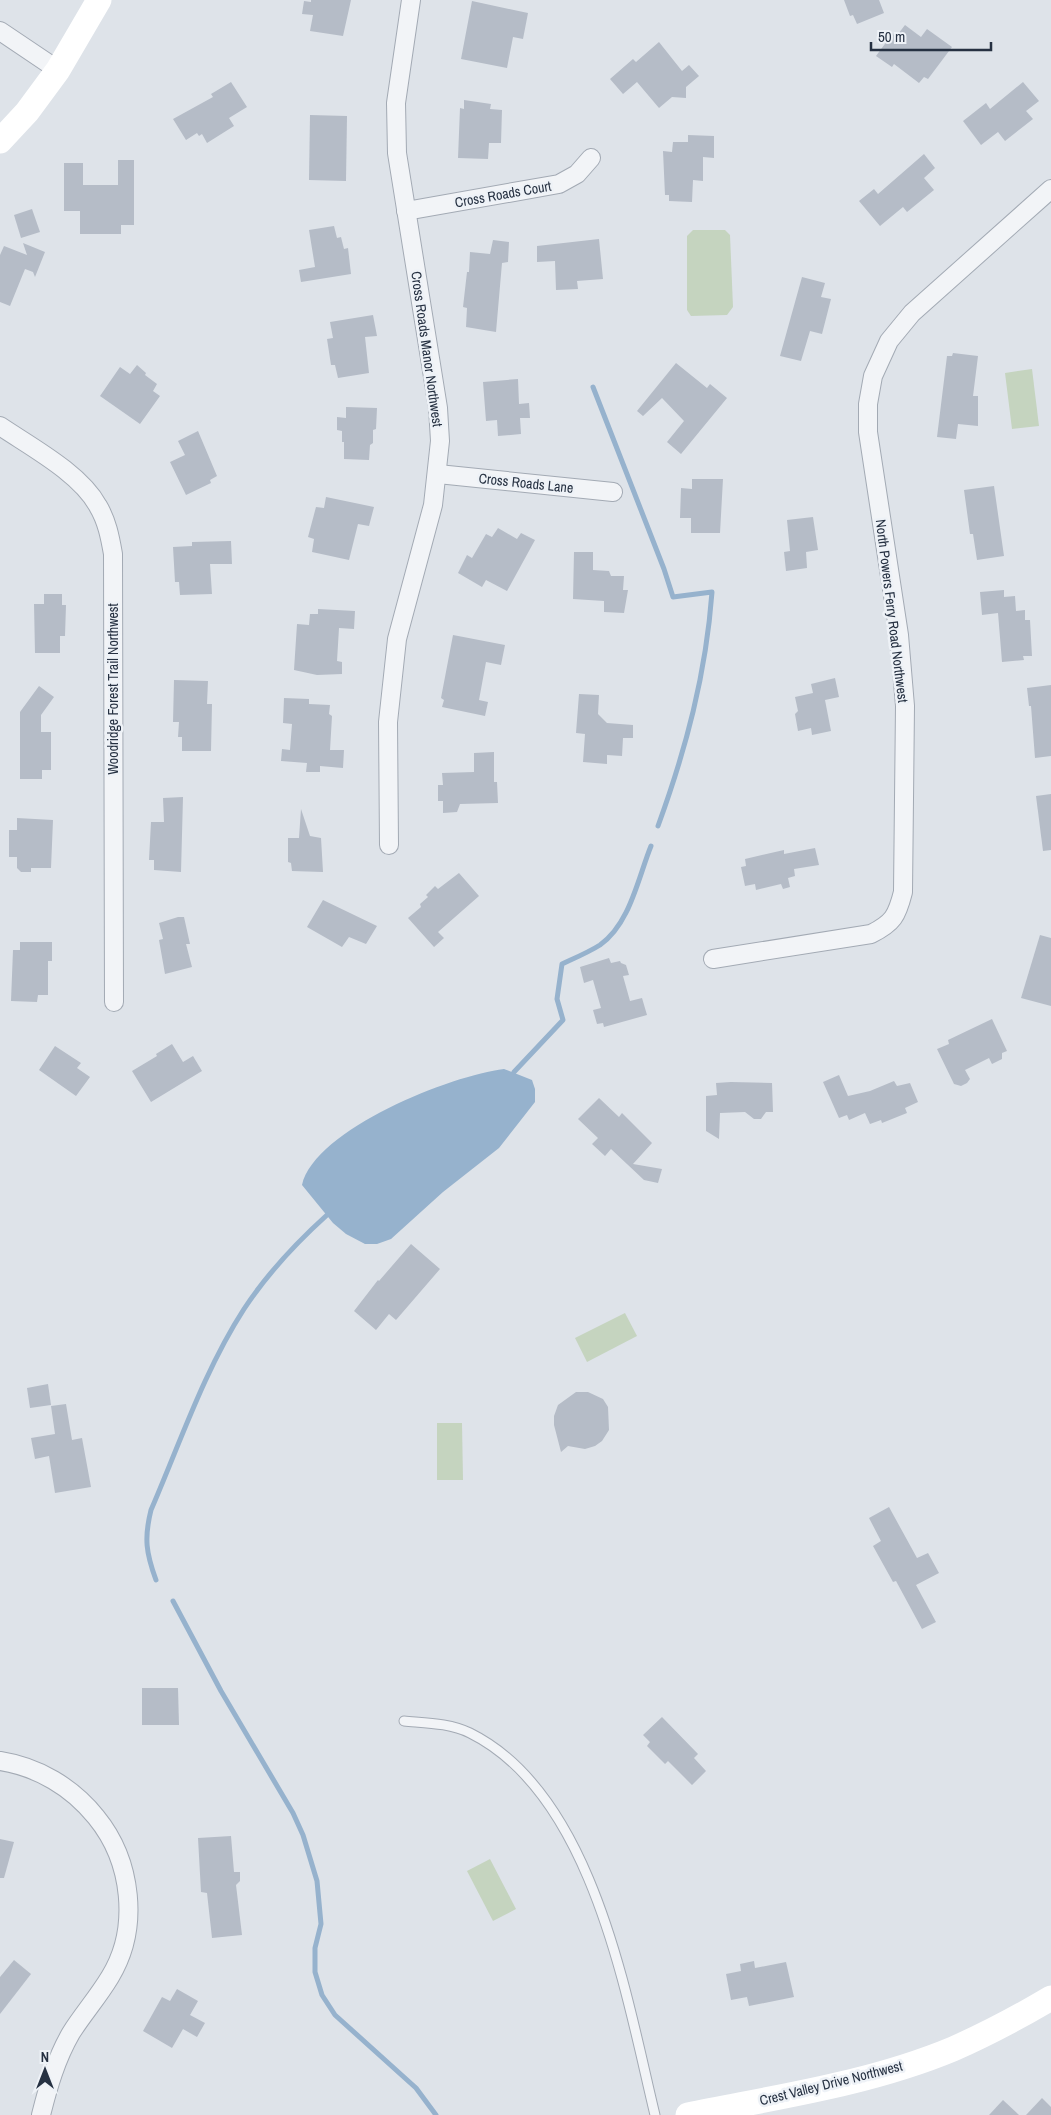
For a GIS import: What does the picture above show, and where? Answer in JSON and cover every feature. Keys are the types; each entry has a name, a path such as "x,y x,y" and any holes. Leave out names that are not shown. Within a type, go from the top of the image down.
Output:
{"street":[{"path":"0,141 27,112 58,70 98,0"},
{"name":"Cross Roads Manor Northwest","path":"389,845 388,722 397,639 433,505 438,474 440,441 438,408 397,153 396,103 411,0"},
{"path":"0,31 58,70"},
{"name":"Cross Roads Court","path":"406,211 559,184 577,174 590,158"},
{"name":"North Powers Ferry Road Northwest","path":"713,960 871,934 886,926 898,912 903,892 905,706 899,635 868,432 868,404 873,376 890,341 912,313 1051,189"},
{"name":"Woodridge Forest Trail Northwest","path":"0,426 81,484 98,505 109,531 113,554 114,1002"},
{"name":"Cross Roads Lane","path":"438,474 614,492"},
{"path":"0,1761 33,1770 55,1780 88,1807 113,1842 122,1863 127,1884 129,1906 126,1936 116,1966 71,2034 52,2074 40,2115"},
{"name":"Crest Valley Drive Northwest","path":"688,2115 832,2086 879,2073 952,2049 1008,2023 1051,1998"}],"lane":[{"path":"404,1721 443,1725 469,1733 501,1752 537,1788 565,1830 592,1889 619,1965 656,2115"}],"green space":[{"path":"693,230 725,230 730,235 733,307 727,315 691,316 687,310 687,236"},
{"path":"1032,369 1039,426 1012,429 1005,373"},
{"path":"625,1313 637,1336 587,1362 575,1338"},
{"path":"437,1423 462,1423 463,1480 437,1480"},
{"path":"490,1859 516,1909 493,1921 467,1871"}],"water":[{"path":"504,1069 532,1080 535,1089 535,1102 499,1148 443,1192 391,1239 377,1244 365,1244 346,1234 333,1223 302,1185 312,1164 332,1144 358,1125 388,1108 452,1082 481,1073"}],"building":[{"path":"311,0 351,0 343,36 310,31 313,15 302,14 304,1 311,2"},
{"path":"844,0 879,0 884,13 857,24 853,15 850,16"},
{"path":"472,1 528,13 523,39 513,37 507,68 461,59"},
{"path":"905,25 921,37 927,29 952,47 928,79 924,77 919,83 894,64 892,67 876,56 893,33 895,38"},
{"path":"659,42 682,71 689,65 699,76 686,87 686,98 672,97 659,108 637,82 623,94 610,79 633,59 636,62"},
{"path":"231,82 247,107 229,118 234,126 207,143 202,134 199,136 197,133 186,140 173,119 213,97 211,94"},
{"path":"1023,82 1039,101 1026,111 1033,119 1005,141 998,132 981,145 963,121 986,103 990,109"},
{"path":"464,100 491,104 490,109 502,110 501,143 489,143 488,159 458,158 460,108 464,109"},
{"path":"310,115 347,116 346,181 309,180"},
{"path":"688,135 714,136 714,158 703,157 703,181 693,180 692,202 669,201 669,195 665,195 663,151 672,152 673,142 688,142"},
{"path":"924,154 935,168 924,178 934,190 907,212 903,207 880,226 859,201 874,189 878,194"},
{"path":"118,160 134,160 134,225 121,225 121,234 80,234 80,211 64,211 64,163 83,163 83,185 118,185"},
{"path":"32,209 40,232 21,238 14,215"},
{"path":"334,226 337,238 341,237 344,249 348,248 351,274 301,282 299,270 315,267 309,230"},
{"path":"599,239 603,279 577,281 578,289 556,290 555,261 537,262 537,246"},
{"path":"493,240 509,242 508,262 502,263 496,332 466,327 467,308 463,307 467,272 469,272 470,252 490,254"},
{"path":"23,243 45,252 35,277 33,272 25,269 10,306 0,302 0,255 4,246 27,255"},
{"path":"802,277 825,283 821,297 831,299 822,334 810,331 801,361 780,356"},
{"path":"373,315 377,336 365,337 369,373 338,378 335,365 331,365 327,339 333,338 330,322"},
{"path":"953,353 978,356 973,396 978,396 978,426 958,424 956,439 937,437 947,356 952,356"},
{"path":"676,363 707,388 710,384 727,398 681,454 667,442 684,421 662,398 643,416 637,411"},
{"path":"137,365 146,373 145,375 157,384 153,391 160,396 140,424 100,396 120,367 130,374"},
{"path":"518,379 519,404 529,403 530,418 520,418 521,434 498,436 497,420 486,421 483,382"},
{"path":"346,407 377,408 376,429 373,430 373,443 370,445 369,460 344,459 344,442 342,442 342,431 337,430 337,417 346,418"},
{"path":"198,431 217,476 210,480 211,483 186,495 170,462 185,455 178,441"},
{"path":"692,479 723,479 720,533 691,533 691,518 680,518 681,488 692,489"},
{"path":"994,486 1004,556 977,560 973,534 970,534 964,490"},
{"path":"326,497 374,507 369,526 358,524 349,560 312,552 314,539 308,537 316,507 324,508"},
{"path":"813,517 818,550 806,552 807,568 786,571 784,552 790,551 787,520"},
{"path":"498,528 517,539 521,533 535,540 507,591 486,580 482,587 458,573 467,555 472,558 486,534 492,537"},
{"path":"231,541 232,564 210,564 212,594 180,595 179,582 175,582 173,547 192,546 192,542"},
{"path":"574,552 593,552 593,570 609,571 611,576 624,576 623,590 628,590 624,613 604,612 604,601 573,599"},
{"path":"1004,590 1004,597 1015,596 1016,611 1025,610 1025,620 1030,620 1032,656 1023,656 1024,660 1002,662 998,613 982,615 980,592"},
{"path":"44,594 62,594 62,605 66,605 65,636 60,636 60,653 35,653 34,604 44,604"},
{"path":"318,609 355,611 354,629 339,628 337,661 342,662 342,674 317,675 294,670 297,624 309,625 310,614 318,614"},
{"path":"453,635 505,645 501,665 486,662 479,700 488,702 485,716 442,707 444,700 441,698"},
{"path":"835,678 839,697 825,700 831,731 812,735 811,728 798,731 795,714 798,711 795,697 813,693 811,684"},
{"path":"174,680 208,681 207,704 212,704 211,751 182,751 182,737 178,737 179,722 173,722"},
{"path":"1051,685 1051,756 1035,758 1031,706 1029,706 1027,688"},
{"path":"39,686 54,697 41,715 41,732 51,732 51,770 42,770 42,779 20,779 20,712"},
{"path":"579,694 599,695 598,714 607,723 633,725 633,738 623,738 622,756 607,755 607,764 583,762 585,734 576,733"},
{"path":"284,698 309,699 309,704 330,705 329,714 332,716 330,750 344,750 343,768 320,766 320,772 306,772 307,763 281,761 282,749 290,750 292,724 283,723"},
{"path":"494,752 494,782 497,782 498,803 460,804 457,812 443,813 443,801 438,801 438,785 443,785 442,773 474,772 474,753"},
{"path":"1051,794 1051,850 1043,851 1036,796"},
{"path":"183,797 181,872 154,870 154,860 149,860 151,822 164,822 163,798"},
{"path":"301,809 310,836 321,838 323,872 292,871 291,863 288,862 288,838 299,838"},
{"path":"17,818 53,820 51,868 31,868 31,872 21,872 17,868 17,857 9,857 9,830 17,830"},
{"path":"815,848 819,865 794,869 795,876 788,878 790,887 783,889 781,884 756,890 755,884 745,886 741,867 746,866 745,859 784,850 784,854"},
{"path":"459,873 479,896 438,932 444,938 434,947 408,918 421,907 420,904 428,897 426,895 435,886 438,889"},
{"path":"323,900 377,926 366,944 349,937 342,947 307,927"},
{"path":"184,917 190,944 186,944 192,967 165,974 159,940 163,939 159,923"},
{"path":"1040,935 1051,938 1051,1006 1021,998"},
{"path":"20,942 52,942 52,961 48,961 48,995 38,995 37,1002 11,1001 13,950 20,950"},
{"path":"609,958 611,963 620,961 626,965 629,975 623,976 630,1001 642,998 647,1015 604,1027 603,1023 597,1024 593,1010 601,1008 593,980 584,983 580,967"},
{"path":"992,1019 1007,1051 1002,1053 1002,1059 992,1064 989,1058 965,1070 970,1079 967,1083 961,1086 954,1084 937,1049 949,1044 948,1040"},
{"path":"172,1044 183,1062 193,1056 202,1071 151,1102 132,1071 157,1056 156,1054"},
{"path":"55,1046 81,1063 77,1068 90,1077 76,1096 39,1070"},
{"path":"839,1075 848,1096 870,1091 894,1081 897,1086 910,1083 918,1102 905,1108 907,1113 882,1123 881,1120 870,1124 865,1113 849,1120 847,1115 839,1118 823,1082"},
{"path":"716,1083 772,1083 773,1112 766,1112 761,1119 754,1119 745,1112 720,1113 719,1139 706,1131 706,1096 717,1095"},
{"path":"599,1098 619,1117 622,1113 652,1143 633,1164 662,1169 658,1183 644,1180 611,1149 605,1156 592,1144 598,1138 578,1119"},
{"path":"411,1244 440,1269 396,1320 389,1314 376,1330 354,1311 378,1280"},
{"path":"48,1384 51,1405 30,1408 27,1388"},
{"path":"576,1392 588,1392 603,1399 608,1407 609,1430 602,1441 595,1446 585,1449 568,1446 561,1452 554,1425 554,1416 558,1405"},
{"path":"66,1404 72,1440 82,1438 91,1487 55,1493 49,1456 35,1459 31,1438 55,1434 51,1406"},
{"path":"889,1507 917,1558 928,1553 939,1573 916,1585 936,1622 922,1629 896,1581 893,1582 873,1546 881,1541 869,1518"},
{"path":"142,1688 178,1688 179,1725 142,1725"},
{"path":"662,1717 698,1754 694,1758 706,1771 692,1785 668,1761 665,1764 647,1746 650,1742 643,1735"},
{"path":"231,1836 234,1872 240,1872 240,1881 236,1885 242,1935 212,1938 207,1893 201,1892 198,1838"},
{"path":"0,1839 14,1842 4,1878 0,1878"},
{"path":"14,1960 31,1974 0,2014 0,1977"},
{"path":"754,1961 755,1968 786,1962 794,1997 749,2006 747,1997 731,2000 726,1974 741,1971 740,1964"},
{"path":"177,1989 198,2001 190,2015 205,2023 197,2037 183,2029 172,2048 143,2031 162,1997 170,2001"},
{"path":"1042,2098 1051,2107 1051,2115 1026,2115"},
{"path":"1003,2100 1019,2115 989,2115"}],"waterway":[{"path":"593,387 664,569 673,597 712,592 700,682 686,740 658,826"},
{"path":"514,1072 563,1020 557,999 562,964 600,945 619,925 632,900 651,846"},
{"path":"156,1580 147,1545 147,1529 151,1510 205,1382 230,1333 262,1283 282,1259 327,1215"},
{"path":"173,1601 221,1691 293,1813 303,1835 317,1881 321,1924 315,1948 315,1972 322,1995 335,2015 416,2088 436,2115"}]}
